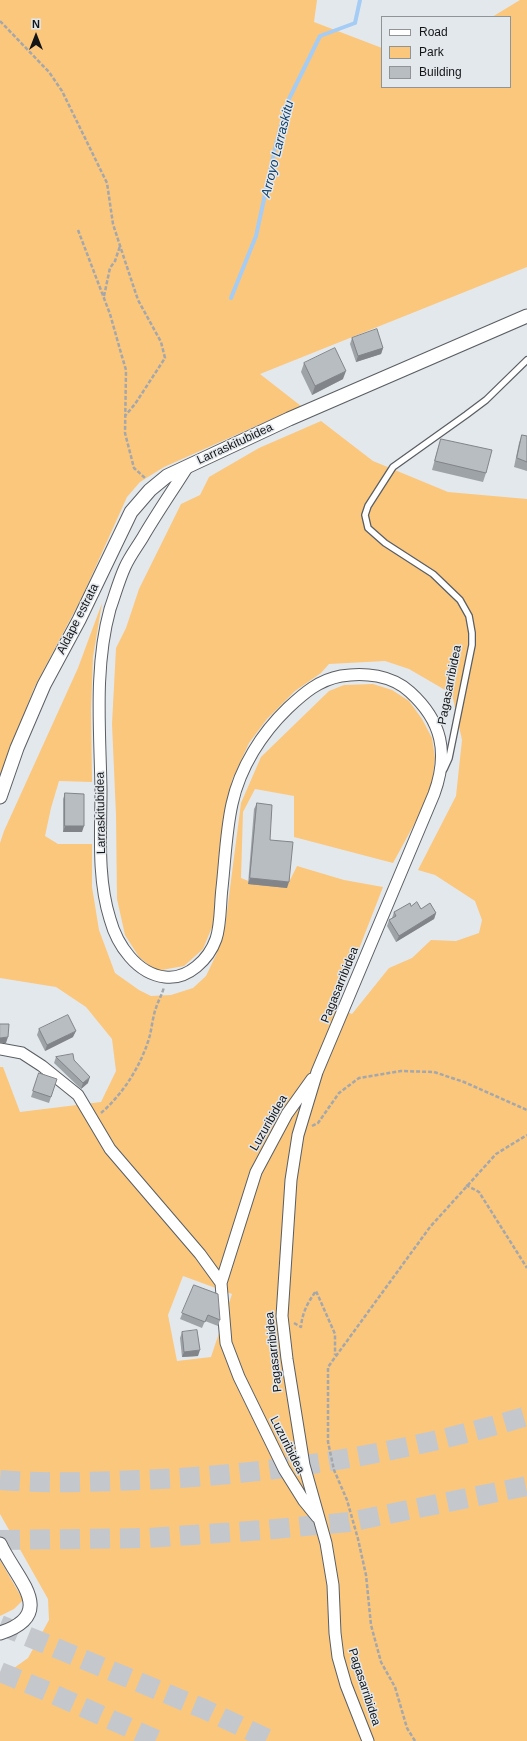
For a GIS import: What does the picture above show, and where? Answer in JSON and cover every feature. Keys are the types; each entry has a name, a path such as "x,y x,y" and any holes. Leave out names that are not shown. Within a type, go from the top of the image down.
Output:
{"street":[{"name":"Larraskitubidea","path":"441,775 442,750 437,728 424,705 406,688 384,678 356,673 329,678 306,691 283,712 263,735 244,767 232,803 216,939 205,959 185,975 166,977 144,970 128,956 110,923 104,896 101,846 101,657 110,611 125,566 188,466 378,380 527,316"},
{"name":"Aldape estrata","path":"0,797 17,748 44,685 79,620 131,512 140,499 167,476 188,466"},
{"name":"Pagasarribidea","path":"368,1741 346,1685 338,1657 335,1634 333,1585 320,1520 304,1464 297,1427 282,1316 291,1180 298,1135 317,1072 441,775"},
{"path":"0,1049 22,1054 48,1070 78,1095 110,1149 200,1254 221,1283"},
{"name":"Luzuribidea","path":"317,1072 287,1114 256,1172 221,1283 226,1343 239,1377 284,1469 304,1501 320,1520"},
{"path":"0,1544 28,1595 31,1608 28,1617 21,1624 0,1633"}],"lane":[{"name":"Pagasarribidea","path":"441,775 449,758 469,660 472,633 469,616 460,600 433,574 386,543 368,528 365,515 368,506 392,467 486,400 527,360"}],"path":[{"path":"0,21 49,72 62,91 106,183 113,224 138,300 161,342 165,358 135,404 125,416"},
{"path":"78,230 103,297 126,370 125,433 134,468 155,486"},
{"path":"103,297 110,268 115,261 120,245"},
{"path":"91,1117 101,1112 114,1101 126,1085 139,1061 150,1036 156,1007 166,977"},
{"path":"298,1135 318,1123 339,1093 359,1078 401,1071 434,1072 464,1082 527,1110"},
{"path":"415,1741 407,1728 395,1687 381,1662 371,1625 366,1575 358,1539 347,1500 334,1470 328,1442 328,1367 430,1227 466,1185 496,1154 527,1135"},
{"path":"466,1185 479,1192 527,1268"},
{"path":"282,1316 301,1327 302,1318 307,1304 316,1291 335,1334 335,1356"}],"green space":[{"path":"0,0 317,0 314,22 381,48 381,88 511,88 511,16 494,16 520,0 527,0 527,267 260,374 301,406 164,467 140,482 127,497 82,597 34,688 0,776"},
{"path":"321,421 373,461 448,492 527,499 527,1741 0,1741 0,1678 28,1658 49,1620 48,1599 0,1514 0,1067 3,1067 20,1112 101,1102 116,1071 112,1039 86,1007 56,987 0,978 0,843 4,831 78,668 102,603 93,657 91,710 92,782 59,781 45,836 58,844 92,844 92,887 99,930 115,973 139,990 151,996 171,995 193,988 206,976 216,955 225,927 241,803 261,757 329,691 344,685 373,684 392,690 409,701 422,719 432,738 435,758 432,784 423,808 393,863 294,837 294,796 255,789 243,812 241,878 256,884 288,884 297,866 344,880 383,887 357,954 331,1005 352,1014 389,968 412,958 431,940 456,941 479,933 482,920 475,901 435,875 418,870 456,796 462,740 452,694 409,669 385,661 329,664 321,673 295,691 267,719 249,743 232,780 215,920 203,949 184,966 156,971 139,957 125,935 117,899 116,815 112,724 116,648 126,628 139,589 181,504 200,495 209,477 259,448","holes":["183,1276 232,1294 211,1357 177,1361 168,1315"]},
{"path":"0,1560 23,1600 14,1609 0,1616"}],"building":[{"path":"377,329 383,348 358,356 352,338"},
{"path":"335,348 346,371 315,386 304,363"},
{"path":"522,435 527,436 527,462 517,458"},
{"path":"441,439 492,450 486,473 435,461"},
{"path":"65,793 84,794 84,826 65,826"},
{"path":"257,803 272,805 270,840 293,842 289,882 250,878"},
{"path":"417,902 421,909 430,903 436,913 399,936 389,920 396,916 394,912 410,903 411,906"},
{"path":"68,1015 76,1031 47,1045 39,1029"},
{"path":"0,1024 9,1024 8,1037 0,1038"},
{"path":"73,1054 74,1060 90,1077 83,1083 56,1057"},
{"path":"39,1073 57,1079 51,1097 33,1091"},
{"path":"194,1285 218,1294 220,1320 208,1315 205,1322 182,1313"},
{"path":"197,1330 200,1350 184,1352 182,1332"}],"waterway":[{"name":"Arroyo Larraskitu","path":"231,298 256,236 276,144 288,101 320,36 355,23 360,0"}],"tunnel":[{"path":"0,1480 52,1482 139,1480 287,1468 384,1452 527,1416"},
{"path":"0,1540 148,1538 264,1530 349,1522 527,1486"},
{"path":"0,1625 204,1709 272,1741"},
{"path":"0,1672 159,1741"}]}
